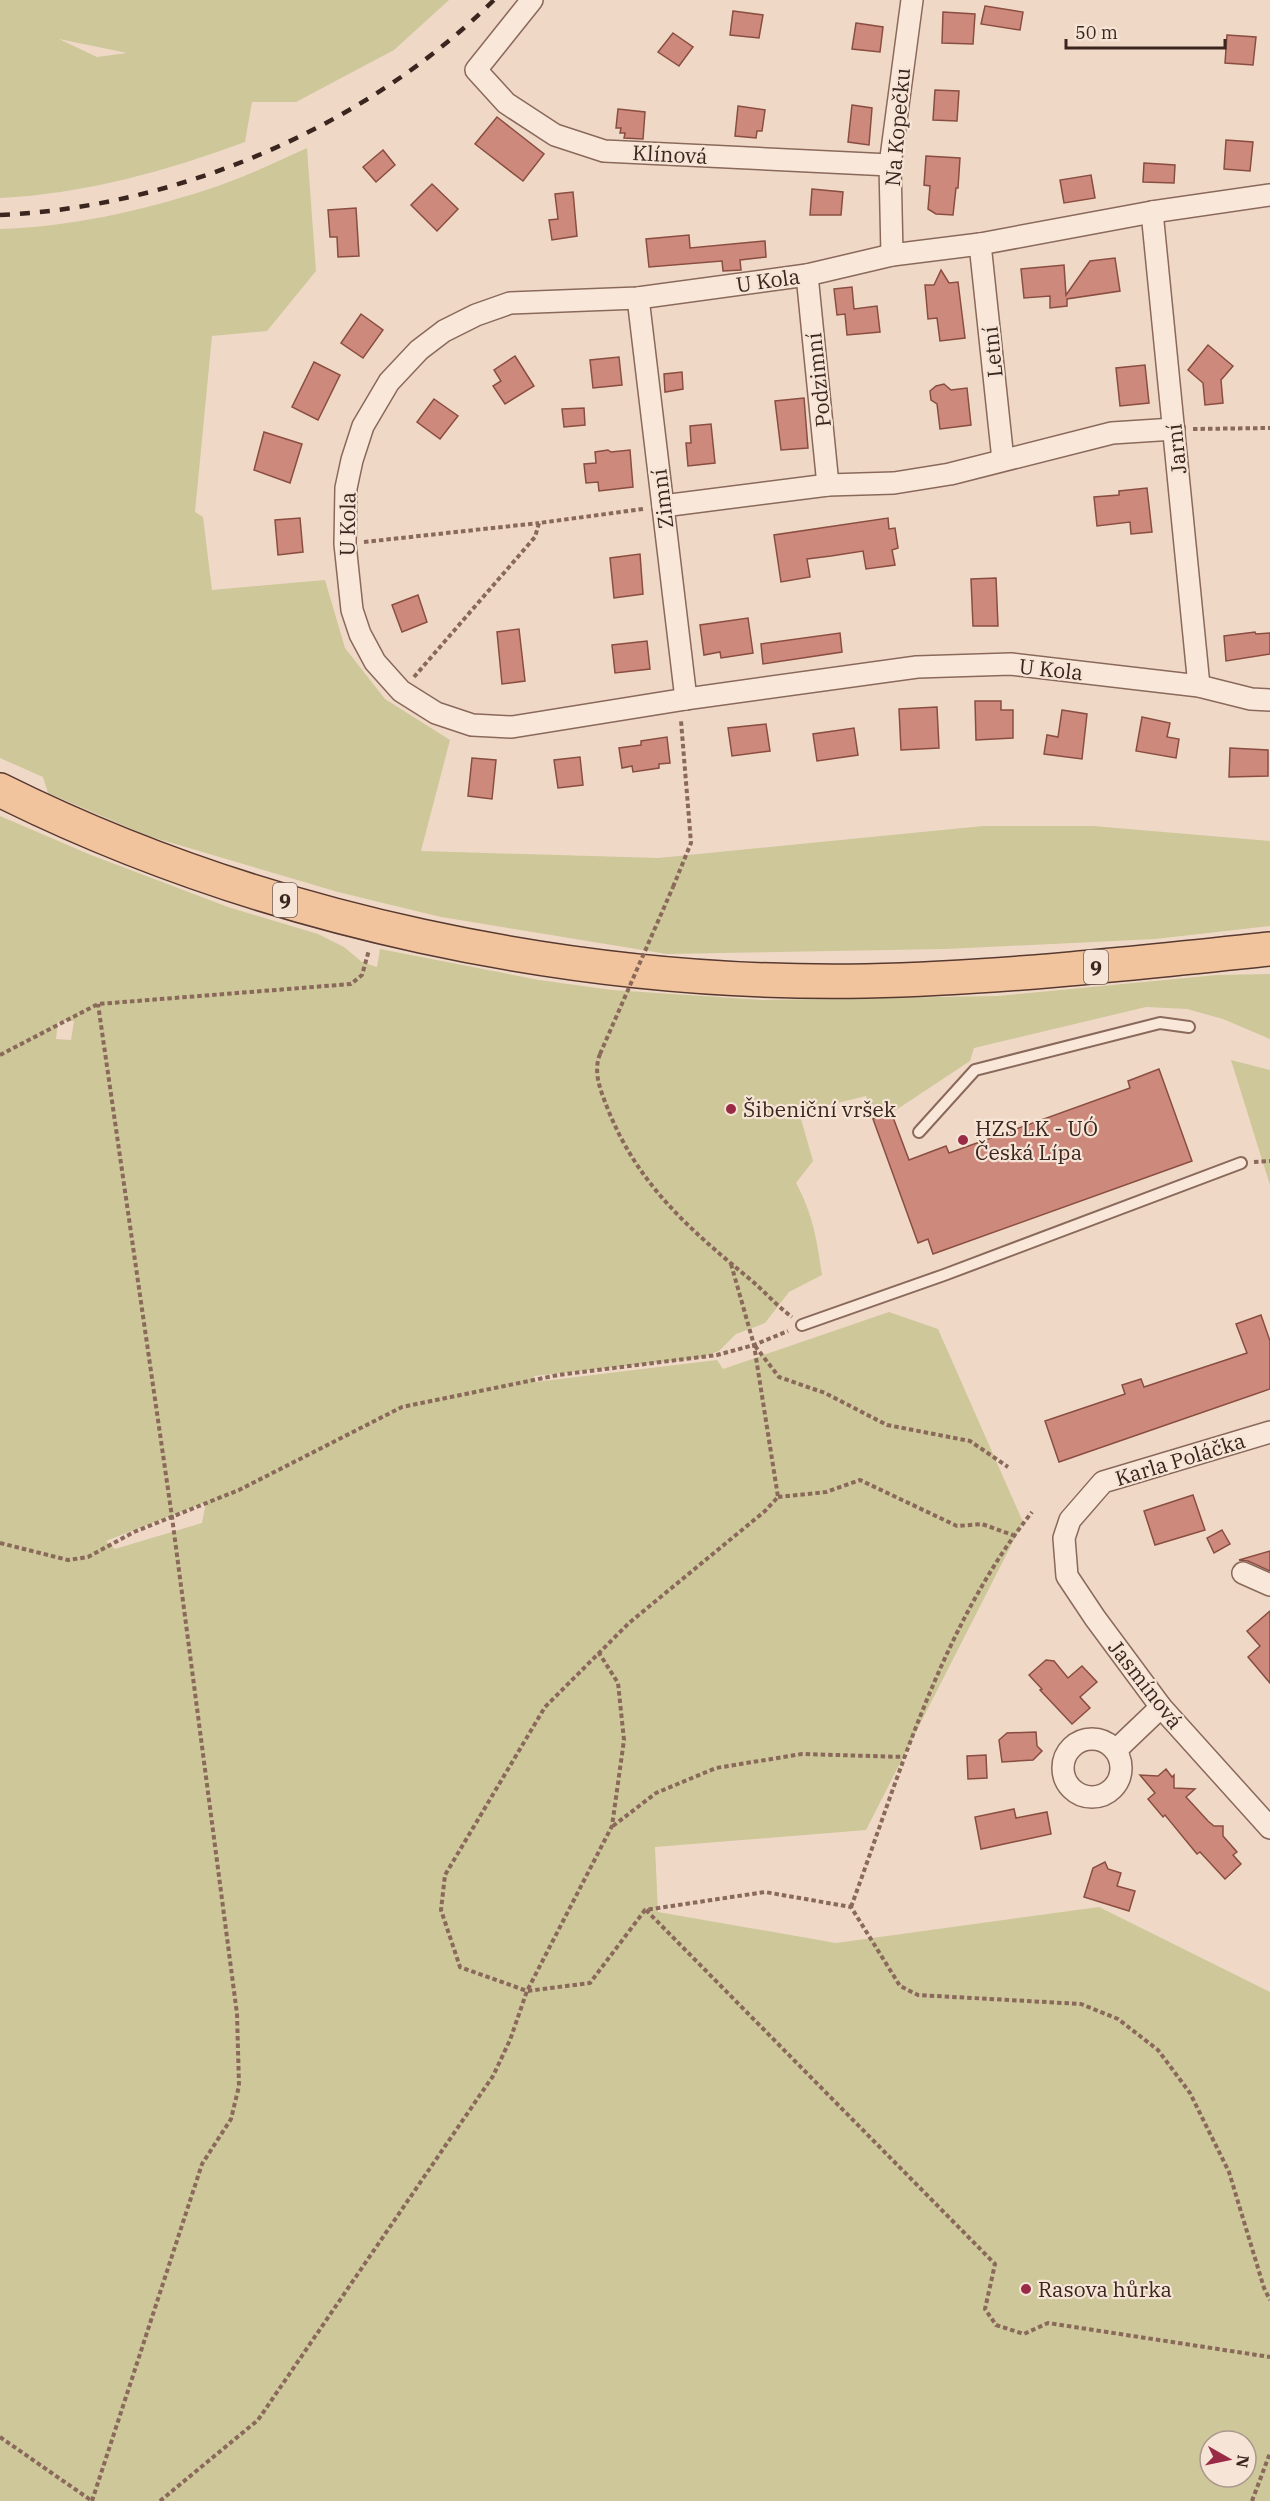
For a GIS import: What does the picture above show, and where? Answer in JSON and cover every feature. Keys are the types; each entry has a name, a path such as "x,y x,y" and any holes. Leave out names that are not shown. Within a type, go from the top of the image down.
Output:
{"main road":[{"name":"9","path":"0,790 63,820 170,863 259,892 374,924 496,951 651,973 743,979 866,981 1113,966 1270,949"}],"street":[{"name":"Klínová","path":"531,0 476,69 506,103 555,135 604,151 890,165"},
{"name":"Na Kopečku","path":"892,255 890,165 912,0"},
{"name":"U Kola","path":"1270,195 1152,212 980,244 892,255 807,275 638,298 510,303 476,315 444,332 419,350 389,382 363,426 346,488 345,544 349,593 360,634 375,662 401,691 435,713 472,725 512,727 687,699 917,667 999,664 1199,686 1251,699 1270,699"},
{"name":"Jarní","path":"1152,212 1199,686"},
{"name":"Letní","path":"980,244 1003,460"},
{"name":"Podzimní","path":"807,275 828,485"},
{"name":"Zimní","path":"638,298 687,699"},
{"path":"663,506 828,485 894,483 950,474 1112,433 1174,429"},
{"name":"Karla Poláčka","path":"1070,1520 1103,1482 1270,1432"},
{"name":"Jasmínová","path":"1070,1520 1064,1538 1067,1576 1161,1707 1270,1828"},
{"path":"1243,1573 1270,1586"},
{"path":"1116,1750 1161,1707"}],"lane":[{"path":"919,1132 975,1070 1160,1023 1189,1028"},
{"path":"802,1325 944,1275 1241,1163"}],"path":[{"path":"1174,429 1270,428"},
{"path":"345,544 539,523 663,506"},
{"path":"401,691 535,537 539,523"},
{"path":"0,1544 68,1560 79,1559 97,1553 134,1532 239,1490 402,1407 558,1375 717,1355 754,1345 802,1325 676,1215 655,1191 634,1162 619,1135 604,1098 597,1072 600,1054 691,843 680,709 687,699"},
{"path":"0,1054 98,1004 351,984 358,980 365,968 374,924"},
{"path":"0,2437 92,2501 202,2164 231,2119 239,2086 237,2014 172,1517 98,1004"},
{"path":"731,1264 754,1345 778,1497"},
{"path":"754,1345 779,1377 825,1393 887,1425 970,1441 1008,1467"},
{"path":"1013,1535 982,1524 957,1526 861,1480 826,1492 778,1497 765,1511 629,1623 544,1707 445,1875 441,1910 459,1967 527,1991 590,1983 645,1910 765,1892 851,1907 900,1986 918,1995 1081,2004 1118,2019 1158,2050 1190,2093 1229,2172 1264,2288 1270,2300"},
{"path":"851,1907 934,1678 980,1586 1013,1535 1032,1512"},
{"path":"160,2501 258,2420 493,2076 510,2040 527,1991 612,1826 624,1740 618,1683 599,1652"},
{"path":"612,1826 656,1793 716,1768 802,1754 905,1757"},
{"path":"645,1910 995,2264 985,2309 996,2325 1024,2334 1048,2323 1270,2357"},
{"path":"1252,2501 1270,2453"}],"shaded area":[{"path":"0,0 449,0 394,50 296,102 252,102 245,142 124,179 62,192 0,198","holes":["59,39 127,53 97,57"]},
{"path":"307,148 316,271 267,331 212,336 195,512 203,517 212,590 325,580 345,648 385,699 450,740 421,851 658,858 983,826 1093,826 1270,841 1270,926 1155,939 946,949 667,954 441,917 338,892 148,836 48,793 43,777 0,758 0,229 52,225 104,217 156,205 232,181"},
{"path":"0,816 91,855 228,907 318,934 344,947 362,962 377,967 380,949 539,980 612,990 763,1000 998,996 1217,975 1270,974 1270,1039 1223,1019 1187,1009 1146,1007 974,1048 970,1061 896,1110 873,1119 866,1096 799,1112 813,1161 796,1183 810,1217 822,1275 789,1292 765,1323 736,1334 719,1351 699,1358 534,1376 535,1382 717,1360 723,1369 889,1312 938,1329 1023,1522 866,1830 655,1847 658,1912 836,1943 1099,1907 1270,1992 1270,2501 0,2501","holes":["58,1021 74,1021 71,1040 56,1039","206,1502 202,1523 115,1549 106,1541"]},
{"path":"1231,1060 1270,1070 1270,1185"}],"building":[{"path":"985,6 1023,12 1020,30 981,24"},
{"path":"733,11 763,15 759,38 730,35"},
{"path":"943,12 975,14 973,44 942,43"},
{"path":"856,23 883,27 880,52 852,49"},
{"path":"673,33 693,47 679,66 658,52"},
{"path":"1227,35 1256,37 1253,65 1225,63"},
{"path":"935,90 959,91 957,121 933,120"},
{"path":"852,105 872,108 869,145 848,142"},
{"path":"738,106 765,110 762,131 757,131 756,138 735,136"},
{"path":"618,109 645,112 643,139 624,138 625,133 620,133 621,128 616,128"},
{"path":"497,117 544,154 523,181 475,144"},
{"path":"1226,140 1253,142 1250,171 1224,169"},
{"path":"383,150 395,165 376,182 363,167"},
{"path":"926,156 960,158 953,215 936,214 928,209 930,186 924,185"},
{"path":"1144,163 1175,165 1174,183 1143,182"},
{"path":"1091,175 1095,198 1064,203 1060,180"},
{"path":"432,184 458,209 437,231 411,205"},
{"path":"812,189 843,192 841,215 810,215"},
{"path":"573,192 577,236 552,240 549,220 558,219 555,194"},
{"path":"356,208 359,256 338,257 337,237 330,237 328,210"},
{"path":"689,235 690,248 765,241 766,257 740,260 741,270 723,271 722,261 649,267 646,239"},
{"path":"1115,258 1120,291 1067,299 1067,306 1050,308 1050,296 1024,298 1021,269 1064,265 1066,295 1090,261"},
{"path":"941,270 949,283 958,282 965,338 940,341 937,318 928,319 925,285 934,285"},
{"path":"852,287 854,309 877,306 880,332 847,335 845,314 837,315 834,289"},
{"path":"361,314 383,330 363,358 341,343"},
{"path":"1208,345 1233,366 1221,380 1223,403 1205,405 1203,383 1188,370"},
{"path":"515,356 534,386 505,404 493,386 501,381 494,370"},
{"path":"619,357 622,385 593,388 590,360"},
{"path":"314,362 340,375 318,420 292,407"},
{"path":"1145,365 1149,403 1120,406 1116,368"},
{"path":"682,372 683,389 665,392 664,374"},
{"path":"944,384 951,390 967,388 971,425 940,429 937,404 931,400 930,391"},
{"path":"804,398 808,448 781,450 775,401"},
{"path":"434,399 458,416 440,439 417,422"},
{"path":"584,408 585,425 564,427 562,409"},
{"path":"711,424 715,463 688,466 686,443 691,443 690,426"},
{"path":"264,432 302,444 290,483 254,470"},
{"path":"608,450 611,452 630,450 633,487 599,491 598,482 586,483 584,464 596,463 595,452"},
{"path":"1147,488 1152,532 1131,534 1130,522 1097,526 1094,497 1119,495 1119,491"},
{"path":"300,518 303,552 278,555 275,520"},
{"path":"888,518 889,529 895,528 898,548 892,550 895,565 866,569 863,551 807,559 810,577 781,582 774,535"},
{"path":"640,554 643,594 614,598 610,558"},
{"path":"996,578 998,626 973,626 971,579"},
{"path":"418,595 427,622 402,632 392,605"},
{"path":"748,618 753,653 721,658 720,652 704,655 700,625"},
{"path":"519,629 525,681 502,684 497,632"},
{"path":"1255,632 1256,634 1270,633 1270,654 1226,661 1224,636"},
{"path":"840,633 842,652 763,664 761,644"},
{"path":"647,641 650,669 615,673 612,645"},
{"path":"975,701 1001,701 1001,710 1013,710 1013,738 976,740"},
{"path":"937,707 939,748 901,750 899,709"},
{"path":"1062,710 1087,714 1082,759 1044,754 1047,735 1058,737"},
{"path":"1142,717 1170,723 1167,737 1179,739 1176,758 1136,751"},
{"path":"766,724 770,751 732,756 728,728"},
{"path":"854,728 858,755 817,761 813,734"},
{"path":"667,737 670,763 659,764 659,768 633,772 632,766 622,768 619,748 641,745 641,741"},
{"path":"1230,748 1268,750 1268,776 1229,777"},
{"path":"580,757 583,785 558,788 554,760"},
{"path":"472,758 496,760 492,799 468,796"},
{"path":"1159,1069 1192,1161 933,1254 928,1239 918,1243 873,1119 891,1112 909,1160 946,1146 949,1153 1130,1088 1128,1081"},
{"path":"1261,1315 1270,1341 1270,1389 1059,1462 1045,1421 1125,1394 1122,1385 1141,1379 1144,1387 1247,1353 1236,1324"},
{"path":"1193,1495 1205,1530 1155,1545 1144,1511"},
{"path":"1222,1530 1230,1544 1214,1553 1207,1538"},
{"path":"1270,1551 1270,1571 1248,1561 1239,1560"},
{"path":"1270,1611 1270,1683 1248,1657 1260,1646 1247,1631"},
{"path":"1046,1660 1054,1661 1068,1678 1082,1666 1097,1682 1080,1697 1090,1708 1072,1724 1029,1675"},
{"path":"1036,1732 1037,1746 1042,1751 1033,1760 1002,1762 999,1740 1007,1733"},
{"path":"986,1755 987,1778 968,1779 967,1756"},
{"path":"1166,1769 1172,1777 1174,1775 1174,1788 1195,1789 1186,1797 1214,1826 1223,1826 1223,1836 1237,1852 1233,1855 1241,1864 1225,1879 1200,1852 1197,1854 1165,1815 1163,1817 1148,1799 1155,1793 1140,1775 1158,1776"},
{"path":"1014,1809 1016,1818 1047,1812 1051,1834 981,1849 975,1817"},
{"path":"1105,1862 1108,1869 1121,1873 1117,1886 1135,1891 1129,1911 1084,1897 1093,1868"}],"railway":[{"path":"0,215 67,209 135,196 201,177 266,152 329,121 388,86 444,45 494,0"}],"place":[{"name":"Šibeniční vršek","path":"731,1109"},
{"name":"HZS LK - UÓ Česká Lípa","path":"963,1140"},
{"name":"Rasova hůrka","path":"1026,2289"}]}
